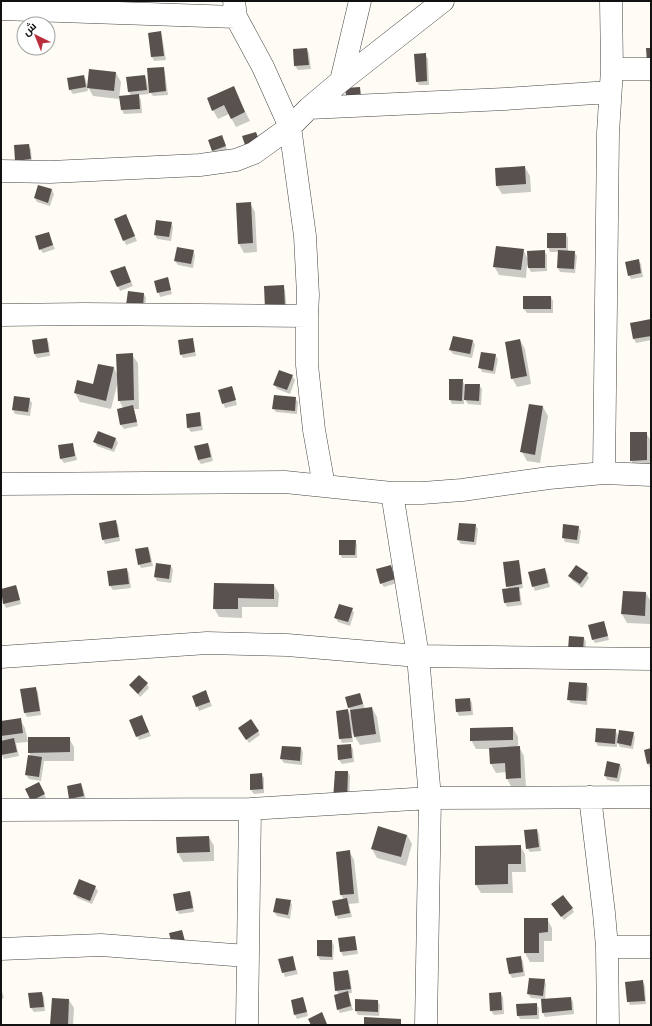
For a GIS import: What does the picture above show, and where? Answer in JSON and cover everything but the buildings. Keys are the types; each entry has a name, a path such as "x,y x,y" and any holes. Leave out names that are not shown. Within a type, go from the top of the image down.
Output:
{"street":[{"path":"341,81 360,1"},
{"path":"1,171 58,172 200,165 236,160 254,153 290,127 309,108 341,81 443,1"},
{"path":"604,473 608,133 612,69 612,1"},
{"path":"1,9 235,9 290,127 305,236 308,295 308,372 314,430 324,486"},
{"path":"612,69 651,69"},
{"path":"309,108 505,99 610,92"},
{"path":"1,315 84,314 307,316"},
{"path":"1,484 285,482 392,493 422,493 462,490 549,478 604,473 651,475"},
{"path":"392,493 418,656 430,798 426,1025"},
{"path":"1,657 207,643 287,645 418,656 651,659"},
{"path":"590,797 607,947 608,1025"},
{"path":"1,810 250,809 430,798 651,797"},
{"path":"247,1025 250,809"},
{"path":"1,949 100,945 247,956"},
{"path":"607,947 651,947"}]}
